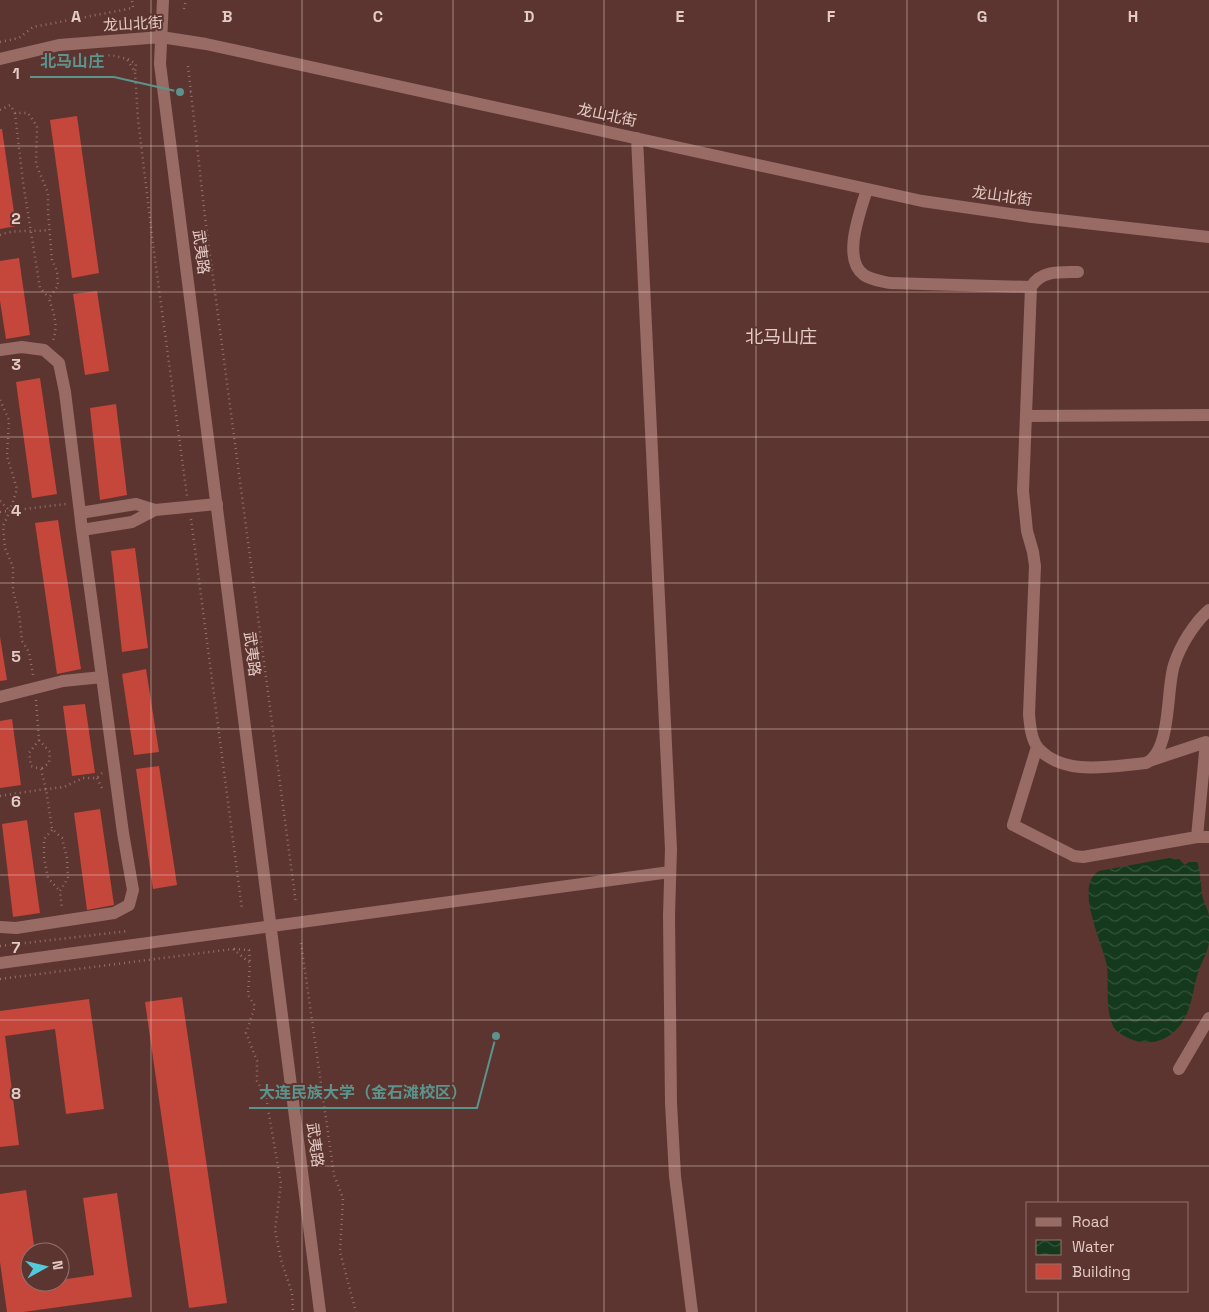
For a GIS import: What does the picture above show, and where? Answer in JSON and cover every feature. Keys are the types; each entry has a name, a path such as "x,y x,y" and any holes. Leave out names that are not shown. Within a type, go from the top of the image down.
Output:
{"street":[{"name":"武夷路","path":"163,0 160,64 320,1312"},
{"name":"龙山北街","path":"0,59 59,45 161,37 206,44 922,201 1209,237"},
{"path":"637,138 671,849 669,915 675,1176 692,1312"},
{"path":"866,189 852,239 855,262 862,274 876,281 1031,287"},
{"path":"1037,747 1012,825 1074,856 1084,857 1203,837 1208,736 1146,763 1081,768 1050,758 1037,747 1030,730 1035,566 1027,531 1024,506 1031,287 1036,280 1047,274 1078,272"},
{"path":"0,350 22,347 44,350 59,363 114,766 133,890 129,905 114,913 16,928 0,927"},
{"path":"1026,416 1209,415"},
{"path":"80,510 136,504 155,510"},
{"path":"82,530 132,522 155,510 216,504"},
{"path":"1152,760 1158,747 1168,712 1169,688 1174,665 1181,649 1199,621 1209,610"},
{"path":"0,697 63,680 102,677"},
{"path":"0,962 670,872"},
{"path":"1179,1069 1209,1018"}],"path":[{"path":"0,42 19,38 33,26 133,8 132,0"},
{"path":"184,9 186,0"},
{"path":"39,64 111,55 127,59 135,72 138,119 154,252 242,909"},
{"path":"188,66 208,236 296,904"},
{"path":"180,92 191,92"},
{"path":"0,110 10,105 14,113 19,159 40,288 49,298 56,317 56,331 47,353"},
{"path":"14,113 28,113 37,126 36,164 48,193 52,260 57,271 58,286 49,298"},
{"path":"0,236 9,231 31,232 50,230"},
{"path":"0,400 9,420 7,456 17,489 10,511 2,526 5,548 13,567 14,591 22,641 29,652 35,688 39,740 50,752 49,763 41,769"},
{"path":"0,501 10,511"},
{"path":"0,512 67,504 80,510"},
{"path":"39,740 29,753 31,766 41,769"},
{"path":"0,796 64,787 83,778 97,778 106,767 114,766"},
{"path":"41,769 52,829 62,838 67,858 68,878 60,891"},
{"path":"52,829 44,839 44,857 48,878 60,891 64,921"},
{"path":"0,946 136,930"},
{"path":"301,943 334,1175 343,1198 340,1252 356,1312"},
{"path":"233,949 250,963"},
{"path":"0,979 233,949 250,950 248,994 254,1006 246,1033 257,1060 257,1081 266,1097 281,1184 274,1230 281,1260 292,1293 293,1312"}],"water":[{"path":"1169,858 1179,859 1185,865 1189,862 1197,862 1198,864 1203,897 1209,916 1209,942 1197,975 1190,1006 1183,1022 1168,1037 1159,1041 1139,1042 1118,1032 1111,1020 1108,1001 1107,966 1092,916 1089,889 1092,878 1099,871"}],"building":[{"path":"77,116 99,273 72,278 50,120"},
{"path":"0,129 2,129 16,226 0,229"},
{"path":"19,258 30,335 6,339 0,301 0,261"},
{"path":"97,291 109,371 85,375 73,294"},
{"path":"40,378 57,494 32,498 16,382"},
{"path":"116,404 127,495 100,500 90,408"},
{"path":"58,520 81,669 57,674 35,523"},
{"path":"135,548 148,648 122,652 111,551"},
{"path":"0,637 7,680 0,681"},
{"path":"146,669 159,752 134,755 122,674"},
{"path":"85,704 95,773 72,776 63,706"},
{"path":"12,719 21,785 0,788 0,721"},
{"path":"159,766 177,885 153,889 136,769"},
{"path":"100,809 114,905 87,910 74,813"},
{"path":"27,820 40,913 13,917 2,824"},
{"path":"182,997 227,1303 189,1308 145,1002"},
{"path":"89,999 104,1109 66,1114 55,1029 5,1036 19,1145 0,1147 0,1011"},
{"path":"26,1190 34,1242 20,1242 20,1292 70,1292 70,1279 94,1275 83,1198 117,1193 132,1297 23,1312 7,1312 0,1262 0,1194"}],"place":[{"name":"北马山庄","path":"180,92"},
{"name":"大连民族大学（金石滩校区）","path":"496,1036"}],"district":[{"name":"北马山庄","path":"781,337"}]}
